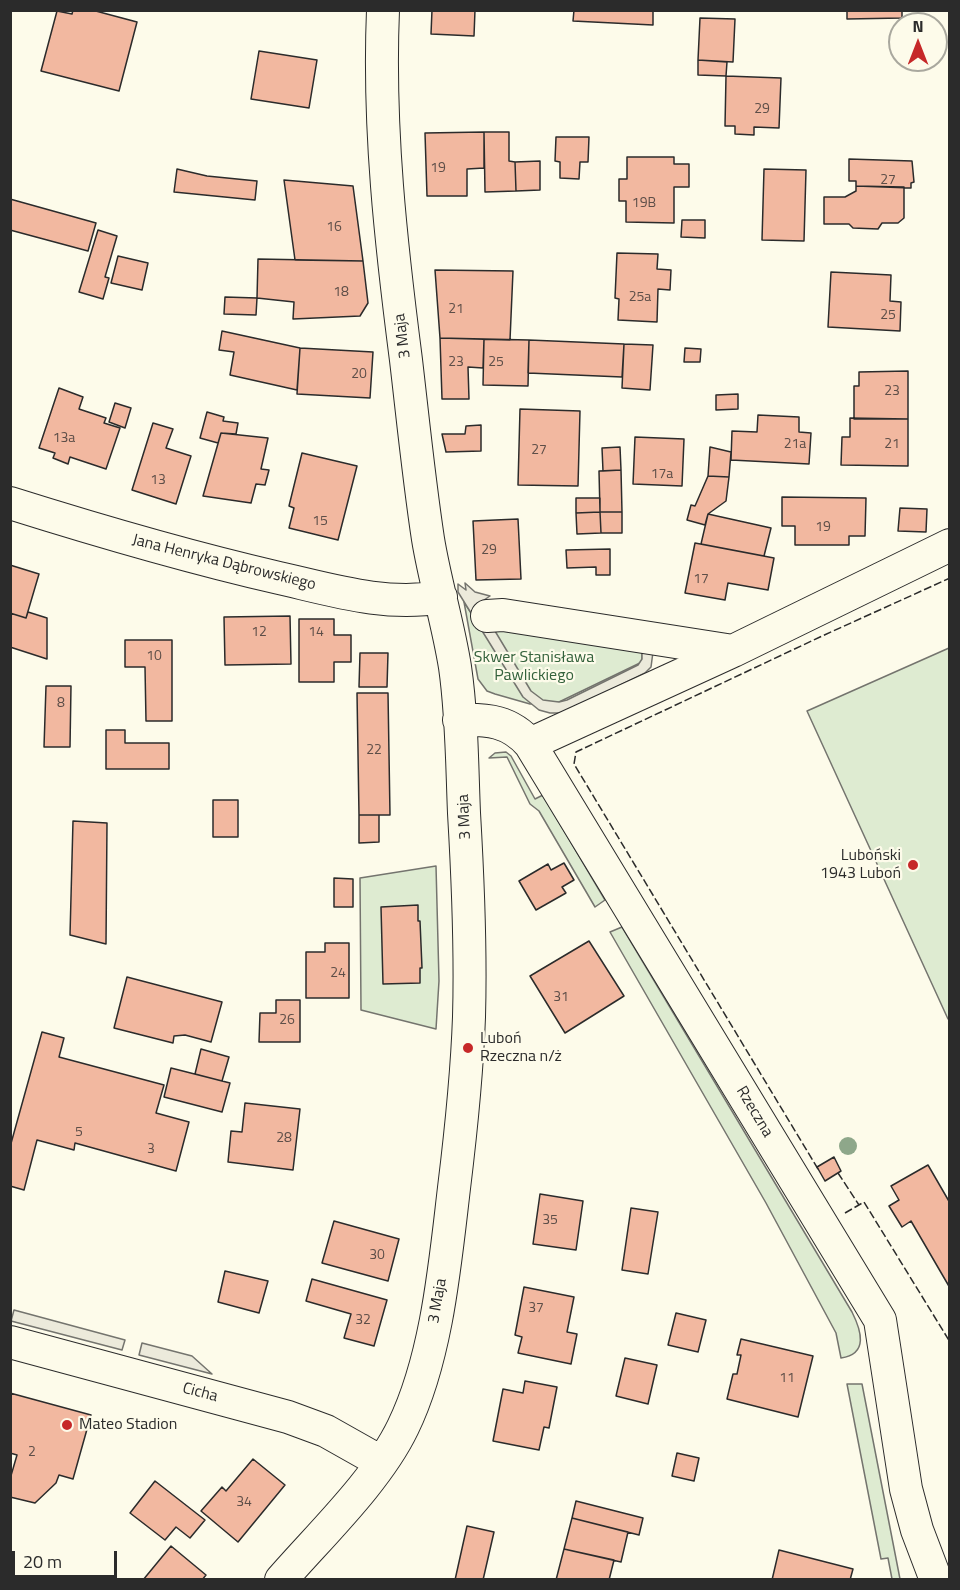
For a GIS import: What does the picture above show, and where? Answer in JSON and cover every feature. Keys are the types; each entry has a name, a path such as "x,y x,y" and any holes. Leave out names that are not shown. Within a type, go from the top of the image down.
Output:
{"street":[{"name":"3 Maja","path":"281,1580 381,1462 398,1437 419,1386 432,1335 449,1234 462,1122 468,1037 467,871 455,667 423,504 392,252 382,105 383,10"},
{"name":"Jana Henryka Dąbrowskiego","path":"10,503 199,559 341,592 392,600 422,600 441,597"},
{"path":"530,744 733,651 950,545"},
{"path":"487,616 503,615 733,651"},
{"name":"Rzeczna","path":"459,720 480,719 505,724 523,736 530,744 880,1320 906,1489 917,1530 936,1580"},
{"name":"Cicha","path":"10,1342 288,1416 326,1431 381,1462"}],"green space":[{"name":"Skwer Stanisława Pawlickiego","path":"464,602 483,631 492,626 642,650 642,662 559,702 530,704 495,694 487,691 478,679"},
{"name":"Luboński 1943 Luboń","path":"949,648 950,1018 948,1019 807,711"},
{"path":"506,752 511,756 535,799 543,795 605,900 595,907 539,811 530,804 507,757 489,758 495,753"},
{"path":"436,866 439,981 436,1029 361,1010 360,878"},
{"path":"622,927 852,1312 860,1333 860,1340 856,1352 850,1356 841,1358 836,1333 766,1203 610,932"},
{"path":"847,1384 862,1384 900,1579 892,1579 888,1558 881,1559"}],"shaded area":[{"path":"465,583 475,592 490,596 484,600 488,602 492,626 531,691 543,700 559,702 567,700 638,665 642,659 642,650 653,652 651,667 645,673 572,709 560,713 539,710 523,697 458,592 458,584 466,590"},
{"path":"14,1310 125,1340 122,1350 11,1321"},
{"path":"142,1343 192,1356 212,1374 139,1355"}],"building":[{"path":"73,10 92,10 137,22 119,91 41,71 57,11 72,14"},
{"path":"432,10 475,10 474,36 431,34"},
{"path":"574,10 653,10 653,25 573,21"},
{"path":"847,10 902,10 902,12 888,12 888,18 847,19"},
{"path":"700,18 735,19 733,62 698,60"},
{"path":"259,51 317,60 309,108 251,99"},
{"path":"698,60 727,62 726,76 698,75"},
{"path":"726,76 781,78 779,128 754,127 754,135 735,134 735,126 725,126"},
{"path":"484,132 484,168 467,169 467,196 427,196 425,133"},
{"path":"484,132 509,132 509,161 515,162 516,191 485,192"},
{"path":"556,137 589,137 588,162 580,162 579,179 560,178 560,162 555,161"},
{"path":"627,157 674,157 674,164 689,164 689,187 674,187 674,223 626,222 626,201 619,201 619,179 627,179"},
{"path":"849,159 912,161 914,182 911,183 911,188 856,186 856,181 849,181"},
{"path":"540,161 540,190 516,191 515,162"},
{"path":"177,169 207,176 257,181 255,200 174,192"},
{"path":"764,169 806,170 804,241 762,240"},
{"path":"284,180 353,186 363,261 295,260"},
{"path":"856,186 904,187 904,218 898,223 882,223 878,229 853,228 849,224 824,224 824,197 845,197 856,191"},
{"path":"10,199 96,223 88,251 10,230"},
{"path":"682,220 705,220 705,238 681,237"},
{"path":"98,230 117,236 105,277 109,278 103,299 79,292"},
{"path":"617,253 658,254 657,269 671,270 670,290 658,289 657,322 618,320 619,299 615,298"},
{"path":"118,256 148,263 142,290 111,283"},
{"path":"258,259 363,261 368,303 360,316 293,319 294,302 257,298"},
{"path":"435,270 513,271 510,340 440,338"},
{"path":"831,272 891,275 890,301 901,302 900,331 828,327"},
{"path":"225,297 257,298 256,315 224,314"},
{"path":"222,331 300,348 297,390 230,375 234,352 219,350"},
{"path":"440,338 484,339 483,368 468,367 469,399 442,399"},
{"path":"484,339 529,340 528,386 483,385"},
{"path":"529,340 624,344 622,377 528,373"},
{"path":"624,344 653,345 650,390 622,388"},
{"path":"300,348 373,352 370,398 297,394"},
{"path":"685,348 701,349 700,362 684,362"},
{"path":"908,371 908,419 854,419 854,386 859,386 859,372"},
{"path":"59,388 83,397 79,409 106,418 104,423 120,428 106,469 70,457 68,464 53,458 55,453 39,448"},
{"path":"738,394 738,409 716,410 716,395"},
{"path":"115,403 131,408 125,428 109,422"},
{"path":"520,409 580,411 578,486 518,485"},
{"path":"207,412 224,417 223,421 238,423 236,434 221,433 218,443 200,438"},
{"path":"758,415 799,417 799,432 811,433 809,464 731,460 732,431 757,432"},
{"path":"850,418 908,419 908,466 841,465 842,437 850,437"},
{"path":"153,423 173,429 166,448 191,456 176,504 132,490"},
{"path":"481,425 481,451 446,452 442,434 465,434 466,426"},
{"path":"221,433 268,438 261,469 269,470 265,485 256,484 251,503 203,496"},
{"path":"635,437 684,439 682,486 633,484"},
{"path":"620,447 621,470 603,471 602,448"},
{"path":"710,447 731,452 729,477 708,476"},
{"path":"302,453 357,466 338,540 289,528 294,508 289,506"},
{"path":"621,470 622,512 600,512 599,471"},
{"path":"708,476 729,477 726,501 708,514 705,525 687,520 691,505 695,506"},
{"path":"782,497 866,498 865,536 849,536 849,545 795,545 795,526 782,526"},
{"path":"576,498 600,498 600,512 576,513"},
{"path":"900,508 927,509 926,532 898,531"},
{"path":"600,512 601,533 577,534 576,513"},
{"path":"600,512 622,512 622,533 601,533"},
{"path":"708,514 771,528 764,556 701,544"},
{"path":"518,519 521,579 476,580 473,521"},
{"path":"695,543 774,558 768,590 728,583 725,600 685,593"},
{"path":"610,549 610,575 596,575 596,567 567,568 566,550"},
{"path":"10,565 39,574 26,618 10,613"},
{"path":"28,612 47,618 47,659 10,647 10,613 26,618"},
{"path":"290,616 291,664 225,665 224,617"},
{"path":"299,619 334,619 334,635 351,635 351,662 334,662 334,682 299,682"},
{"path":"125,640 172,640 172,721 146,721 145,667 125,667"},
{"path":"360,653 388,653 387,687 359,687"},
{"path":"46,686 71,686 70,747 44,747"},
{"path":"357,693 388,693 390,815 359,815"},
{"path":"106,730 125,730 125,743 169,743 169,769 106,769"},
{"path":"213,800 238,800 238,837 213,837"},
{"path":"359,815 379,815 379,842 359,843"},
{"path":"73,821 107,823 106,944 70,935"},
{"path":"564,863 574,880 562,887 566,893 536,910 519,881 548,864 551,870"},
{"path":"334,878 353,879 353,907 334,907"},
{"path":"418,905 422,968 420,968 420,983 383,984 381,907"},
{"path":"589,941 624,996 565,1033 530,976"},
{"path":"325,943 349,943 349,998 306,998 306,952 325,952"},
{"path":"127,977 222,1002 211,1042 185,1035 174,1036 173,1043 114,1028"},
{"path":"276,1000 300,1000 300,1042 259,1042 260,1013 276,1013"},
{"path":"42,1032 64,1038 59,1057 164,1085 156,1113 189,1122 176,1171 75,1143 74,1150 37,1140 24,1190 10,1186 10,1147"},
{"path":"201,1049 229,1057 222,1081 195,1074"},
{"path":"171,1068 230,1083 222,1112 164,1097"},
{"path":"245,1103 300,1109 293,1170 228,1162 231,1131 242,1132"},
{"path":"834,1157 841,1171 825,1181 817,1167"},
{"path":"928,1165 950,1203 950,1288 911,1221 902,1227 889,1206 899,1200 891,1186"},
{"path":"540,1194 583,1201 576,1250 533,1244"},
{"path":"631,1208 658,1212 648,1274 622,1270"},
{"path":"334,1221 399,1239 388,1281 322,1263"},
{"path":"225,1271 268,1281 259,1313 218,1302"},
{"path":"312,1279 387,1300 374,1346 344,1338 351,1314 306,1301"},
{"path":"524,1287 574,1297 567,1332 577,1334 571,1364 518,1353 522,1337 515,1335"},
{"path":"676,1313 706,1320 698,1352 668,1345"},
{"path":"741,1339 813,1356 798,1417 727,1399 733,1374 737,1374 741,1355 737,1355"},
{"path":"625,1358 657,1365 648,1404 616,1396"},
{"path":"525,1381 557,1387 549,1428 544,1427 539,1450 493,1441 503,1389 523,1393"},
{"path":"10,1393 91,1415 73,1479 59,1475 56,1483 35,1503 10,1497 10,1479 17,1455 10,1453"},
{"path":"677,1453 699,1458 694,1481 672,1476"},
{"path":"253,1459 285,1485 238,1542 201,1511 222,1487 226,1491"},
{"path":"155,1481 205,1520 190,1538 176,1527 165,1540 130,1513"},
{"path":"576,1501 643,1518 639,1535 572,1518"},
{"path":"572,1518 628,1532 621,1562 564,1549"},
{"path":"467,1526 494,1532 483,1580 455,1580"},
{"path":"171,1546 206,1575 202,1580 143,1580"},
{"path":"564,1549 614,1560 609,1580 556,1580"},
{"path":"779,1550 853,1569 850,1580 772,1580"}],"fence":[{"path":"818,1169 574,764 576,752 950,578"},
{"path":"838,1173 859,1205"},
{"path":"845,1213 864,1202 950,1342"}],"place":[{"name":"Luboński 1943 Luboń","path":"913,865"},
{"name":"Luboń Rzeczna n/ż","path":"468,1048"},
{"name":"Mateo Stadion","path":"67,1425"}]}
